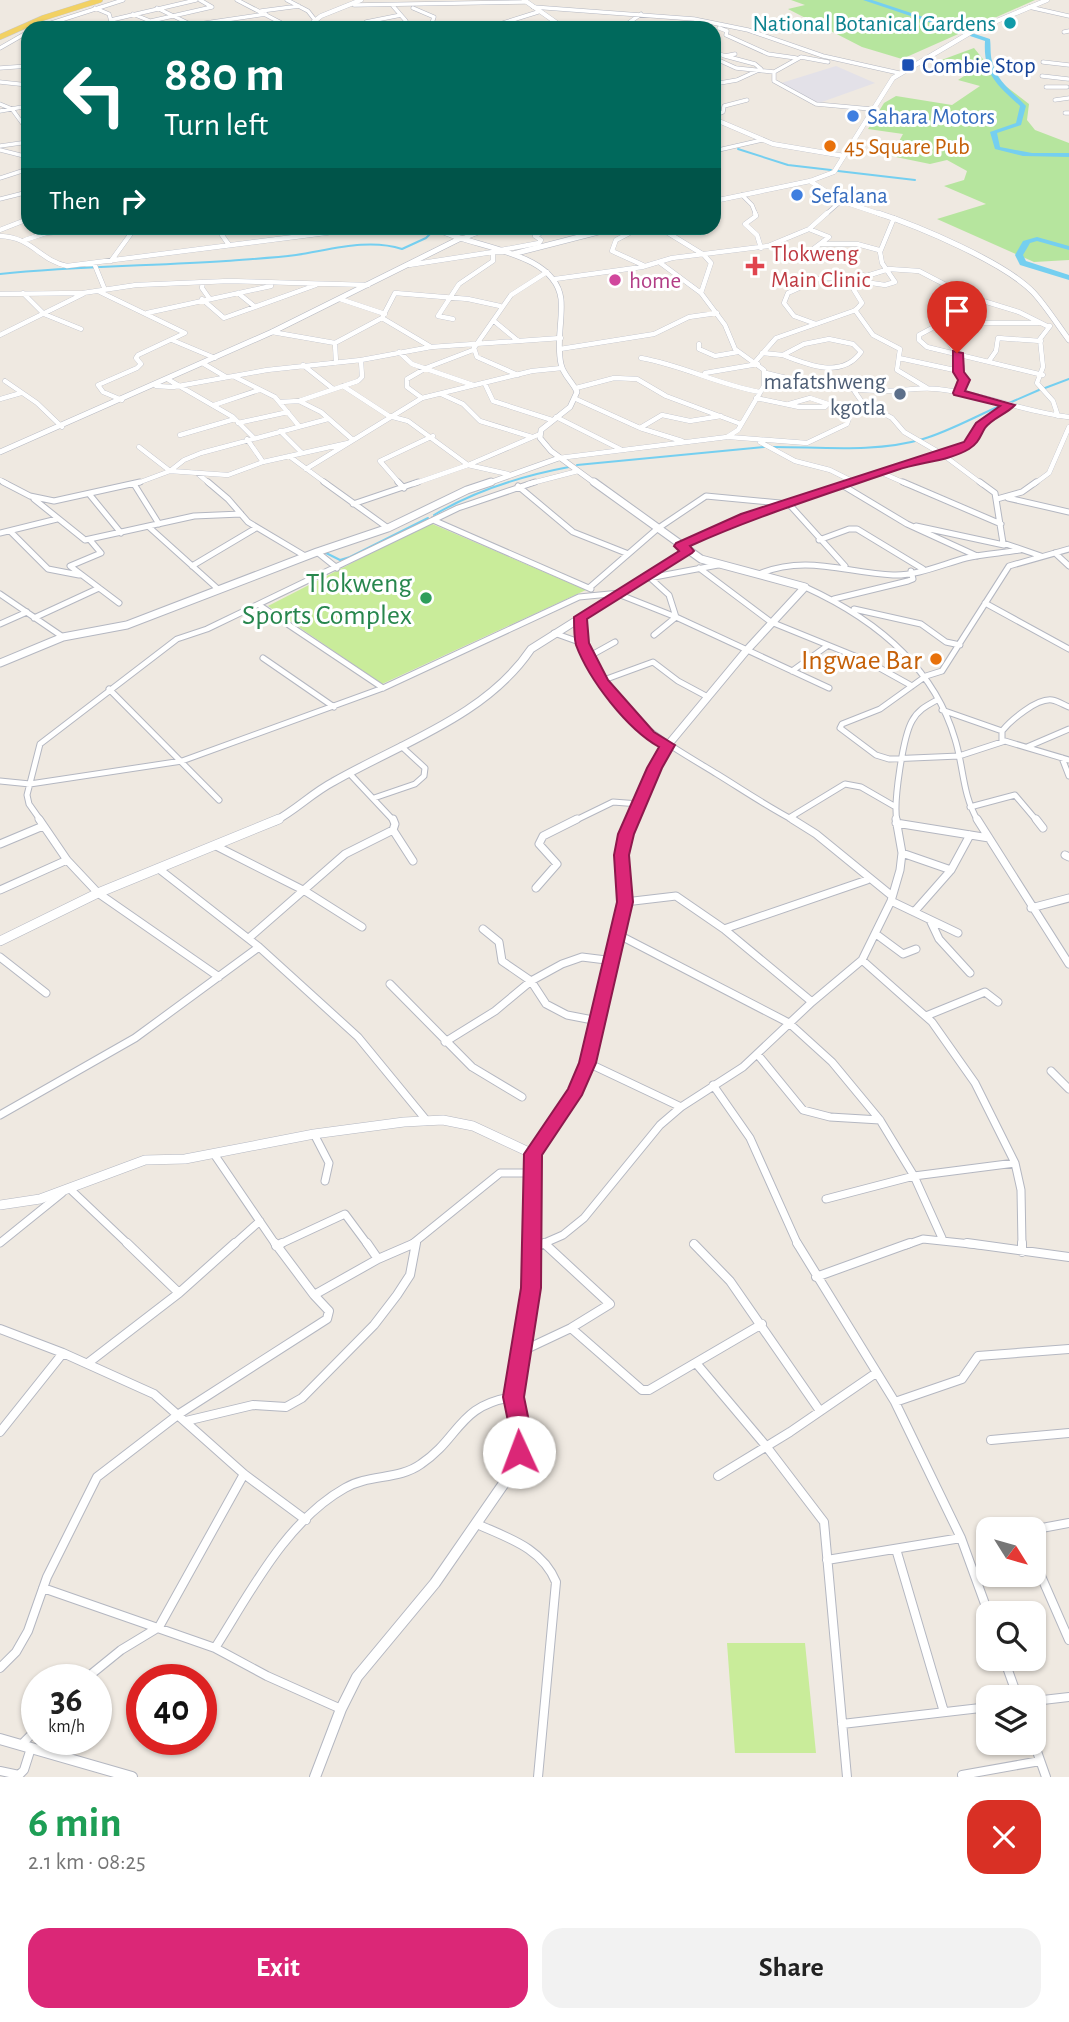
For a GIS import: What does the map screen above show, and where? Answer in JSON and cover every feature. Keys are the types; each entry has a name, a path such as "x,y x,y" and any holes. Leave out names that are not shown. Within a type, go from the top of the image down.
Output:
{"main road":[{"path":"49,21 111,0"},
{"path":"36,21 96,5"},
{"path":"0,37 21,28"},
{"path":"0,45 21,33"}],"street":[{"path":"54,21 96,5 123,0"},
{"path":"96,5 108,14 111,20 198,0 212,7 155,21"},
{"path":"237,0 277,21"},
{"path":"287,0 308,11 315,20 361,0"},
{"path":"375,0 384,6"},
{"path":"415,5 419,0"},
{"path":"468,3 472,0"},
{"path":"721,200 810,181 834,172 870,109 899,73 973,31 1046,0"},
{"path":"354,5 407,6 524,1 552,21"},
{"path":"176,4 193,11"},
{"path":"259,11 299,6"},
{"path":"393,6 406,21"},
{"path":"407,6 431,15 433,21"},
{"path":"531,7 641,14 698,21"},
{"path":"1029,7 1069,16"},
{"path":"155,8 183,21"},
{"path":"510,21 538,12"},
{"path":"108,14 129,14 148,21"},
{"path":"632,21 641,14"},
{"path":"215,21 266,15"},
{"path":"371,21 401,15"},
{"path":"210,16 218,20"},
{"path":"723,24 850,63"},
{"path":"721,29 727,30 726,35 768,54 850,63 899,73"},
{"path":"0,45 21,35"},
{"path":"725,56 736,54"},
{"path":"721,55 755,64 761,69"},
{"path":"721,61 736,68 774,72 787,67 796,58"},
{"path":"1043,62 1069,65"},
{"path":"0,68 19,66"},
{"path":"721,83 737,80 761,69"},
{"path":"774,72 776,84 812,103 870,109"},
{"path":"1042,76 1068,78 1068,89 1046,87"},
{"path":"0,82 21,84"},
{"path":"1055,100 1069,98"},
{"path":"721,112 724,106 747,100"},
{"path":"0,104 12,109 21,121"},
{"path":"0,111 21,107"},
{"path":"721,120 762,140 802,150 844,156"},
{"path":"721,149 762,140"},
{"path":"1,149 21,143"},
{"path":"1,149 21,155"},
{"path":"0,178 21,171"},
{"path":"810,181 841,201 894,218 1008,271 1032,292 1069,340"},
{"path":"0,199 21,194"},
{"path":"742,195 755,209 756,216 745,224 757,236 761,248"},
{"path":"555,279 646,266 672,258 761,248 809,229 841,201"},
{"path":"859,281 893,284 895,279 881,261 879,250 894,218"},
{"path":"1,234 21,223"},
{"path":"800,259 829,236 809,229"},
{"path":"1,234 15,235 25,240 57,264 111,261 289,235"},
{"path":"25,240 40,235"},
{"path":"111,261 130,235"},
{"path":"222,235 229,245"},
{"path":"450,235 513,254 524,254 590,235"},
{"path":"0,452 204,364 470,235"},
{"path":"409,265 539,243 541,240 538,235"},
{"path":"626,235 616,240 612,251 646,266"},
{"path":"672,235 704,255 712,266 701,293"},
{"path":"672,258 688,244"},
{"path":"820,244 857,244 879,250"},
{"path":"453,319 438,316 442,306 459,284 494,261 493,252"},
{"path":"524,254 555,279 562,302 562,368 576,388 576,399 544,425 540,434 543,442 559,458 684,548 718,565 805,587 834,599 876,624 900,645 926,676 955,737 962,783 970,807 1031,908 1069,964"},
{"path":"659,262 701,293 717,313 738,352 757,363 766,373 808,385 896,391 927,388 1009,405 1024,411 1069,417"},
{"path":"94,263 102,291 185,333 138,355 136,358 141,364 137,368 97,386 122,400"},
{"path":"817,324 794,316 784,303 788,293 819,279 864,275 889,269 926,273 967,296 1019,312 1049,327"},
{"path":"422,398 406,383 407,379 426,368 473,350 494,321 500,306 516,288 547,272"},
{"path":"757,363 776,338 855,310 862,303 854,290 864,275"},
{"path":"0,294 83,293 136,285 203,282 368,285"},
{"path":"203,282 202,288 209,298"},
{"path":"147,313 285,283"},
{"path":"202,299 222,318 320,284"},
{"path":"23,293 44,313 81,329"},
{"path":"1,335 83,293"},
{"path":"238,293 254,306"},
{"path":"272,332 335,343 383,316 395,293 500,306"},
{"path":"958,393 964,380 959,372 957,353 936,326 935,317 940,307 967,296"},
{"path":"340,299 383,316 396,328 422,339 431,347"},
{"path":"855,310 873,335 898,347 897,370 927,388"},
{"path":"560,349 653,334 690,317 717,313"},
{"path":"494,321 517,340"},
{"path":"978,323 1040,323"},
{"path":"1055,324 1042,334 1044,364 1043,375 1038,384 1053,401 1058,415"},
{"path":"936,326 921,333 919,340 930,348 1043,375"},
{"path":"156,386 181,386 431,347 561,338"},
{"path":"989,361 996,351 998,338 1041,341"},
{"path":"762,353 783,355 812,366 827,368 846,365 859,357 861,352 853,344 829,339 804,344 783,355"},
{"path":"172,340 215,358"},
{"path":"335,343 337,363"},
{"path":"699,344 699,349 710,355 738,352"},
{"path":"473,350 481,359 510,369 518,375"},
{"path":"399,352 412,364 475,386"},
{"path":"640,358 703,374 735,388 760,392"},
{"path":"899,358 959,372"},
{"path":"280,402 299,401 361,379 361,360"},
{"path":"703,374 757,363"},
{"path":"204,364 260,389 280,402 299,426"},
{"path":"303,365 332,388"},
{"path":"306,469 422,398 518,375 562,368"},
{"path":"727,437 736,432 741,424 766,381 766,373"},
{"path":"576,388 614,378 637,379 666,396 741,424"},
{"path":"169,380 237,421 251,438 263,463"},
{"path":"5,381 37,403 62,427"},
{"path":"485,384 493,401 554,418 621,450"},
{"path":"343,386 389,416 403,418 433,436 468,465 508,474"},
{"path":"853,388 862,402 892,418 904,432 942,454 990,489 997,499 1002,539 1007,546"},
{"path":"214,405 260,389"},
{"path":"0,399 21,393"},
{"path":"439,393 466,404 474,410 480,421 532,437"},
{"path":"756,398 789,404 816,408 828,404 820,399 810,398 789,404"},
{"path":"576,399 640,428 687,443"},
{"path":"299,401 328,419 351,441"},
{"path":"0,663 63,637 111,631 305,556 388,528 508,474 559,458 727,437 810,442 821,435 844,428 850,415 862,402"},
{"path":"0,941 98,893 278,820 330,783 443,724 500,687 515,673 531,649 648,577 684,548 746,517 969,444 976,437 980,425 1009,405"},
{"path":"180,435 288,412"},
{"path":"640,428 662,415 690,421 722,416"},
{"path":"30,496 54,501 134,484 170,471 188,458 251,438 328,419"},
{"path":"997,499 1022,492 1049,473 1069,426"},
{"path":"280,431 302,453"},
{"path":"353,504 468,465 540,434"},
{"path":"404,488 380,461 433,436"},
{"path":"756,440 795,461 830,470 854,482"},
{"path":"139,447 170,471 228,475 263,463 351,441"},
{"path":"1062,442 1069,450"},
{"path":"289,456 388,528"},
{"path":"219,977 98,893 67,860 29,804 27,795 40,744 177,639 259,605 458,508 518,486 578,471"},
{"path":"195,472 256,528 305,556"},
{"path":"882,473 1001,524"},
{"path":"0,480 30,496 81,540 194,516 241,514"},
{"path":"0,488 7,484"},
{"path":"134,484 159,524"},
{"path":"842,485 907,524 979,556"},
{"path":"518,486 573,532 626,553"},
{"path":"90,495 121,533"},
{"path":"589,588 657,528 709,495 734,500 786,503 846,567"},
{"path":"1006,497 1069,512"},
{"path":"420,512 602,594"},
{"path":"0,534 57,519"},
{"path":"907,524 1043,556"},
{"path":"149,527 218,589"},
{"path":"192,566 256,528"},
{"path":"819,540 849,529 857,529 923,569"},
{"path":"10,531 48,569 79,575"},
{"path":"90,540 101,552 71,565 79,575 119,603"},
{"path":"1069,549 1009,566 954,645 942,671 926,676 880,709 842,724 840,728 876,755 904,760 959,756 1002,741 1066,759 1069,776"},
{"path":"759,574 771,569 806,565 846,567 889,575 912,574 979,556 1020,550"},
{"path":"317,552 337,568"},
{"path":"1055,553 1069,566"},
{"path":"648,577 718,565"},
{"path":"699,568 771,622 867,662 912,686"},
{"path":"834,599 881,587 905,585 912,574"},
{"path":"648,577 669,595 676,617"},
{"path":"315,1777 341,1709 358,1677 435,1583 509,1476 519,1452 521,1436 513,1397 531,1288 533,1154 576,1091 588,1063 614,961 625,902 623,846 634,803 668,745 706,696 805,587"},
{"path":"34,618 99,588"},
{"path":"0,594 63,637"},
{"path":"0,781 30,783 182,761 383,688 579,597 602,594 619,594 676,617 829,688"},
{"path":"985,603 1069,649"},
{"path":"259,605 383,688"},
{"path":"849,608 921,624 954,645"},
{"path":"0,624 27,612"},
{"path":"581,617 582,643 601,681 649,735 810,828 892,899 958,933"},
{"path":"654,635 676,617"},
{"path":"554,634 582,643"},
{"path":"588,657 615,642"},
{"path":"792,671 827,646"},
{"path":"263,658 334,707"},
{"path":"601,681 653,662 678,681 706,696"},
{"path":"109,689 219,800"},
{"path":"533,1249 563,1235 584,1218 660,1125 681,1107 758,1055 789,1023 862,960 892,899 902,853 894,806 913,718 921,708 937,700"},
{"path":"1002,741 1002,731 1008,724 1042,701 1051,700 1069,707"},
{"path":"942,710 1002,731"},
{"path":"1027,747 1069,729"},
{"path":"374,798 415,784 424,776 425,768 401,746"},
{"path":"349,773 394,822 393,830 413,861"},
{"path":"789,818 845,784 861,787 894,806"},
{"path":"970,807 1007,794 1015,795 1043,828"},
{"path":"536,888 557,864 539,844 541,837 613,802 634,803"},
{"path":"896,823 989,838"},
{"path":"0,844 43,826"},
{"path":"249,939 345,854 393,830"},
{"path":"914,912 951,870 970,835"},
{"path":"216,846 305,891 362,927"},
{"path":"902,853 951,870"},
{"path":"0,890 67,860"},
{"path":"159,869 259,947 358,1037 427,1121"},
{"path":"724,929 867,880"},
{"path":"625,902 672,895 724,929 812,1002"},
{"path":"1031,908 1069,898"},
{"path":"930,920 939,939 971,973"},
{"path":"483,929 499,942 502,961 531,981 546,1004 556,1011 598,1021"},
{"path":"876,934 903,954 916,949"},
{"path":"619,935 789,1023 832,1062 880,1120 914,1176 942,1238"},
{"path":"0,1115 135,1038 259,947"},
{"path":"0,957 46,993"},
{"path":"445,1042 495,1011 531,981 582,957 614,961"},
{"path":"862,960 926,1016 975,1083 1015,1163 1021,1190 1022,1252"},
{"path":"390,984 472,1067 522,1097"},
{"path":"926,1016 985,992 998,1002"},
{"path":"758,1055 803,1110 830,1117 880,1120"},
{"path":"588,1063 681,1107"},
{"path":"1051,1070 1069,1088"},
{"path":"713,1085 750,1138 775,1189 787,1226 816,1277 895,1402 961,1538 984,1601"},
{"path":"0,1205 40,1199 145,1160 174,1160 314,1134 427,1121 473,1126 533,1154"},
{"path":"314,1134 329,1163 325,1181"},
{"path":"0,1668 23,1642 47,1577 97,1477 327,1318 329,1311 276,1246 214,1154"},
{"path":"826,1199 914,1176 1015,1163"},
{"path":"314,1295 378,1259 416,1243 500,1173 531,1173"},
{"path":"0,1243 67,1190"},
{"path":"67,1190 178,1293"},
{"path":"276,1246 345,1214 378,1259"},
{"path":"88,1363 178,1293 260,1221"},
{"path":"816,1277 923,1240 942,1238 1069,1258"},
{"path":"182,1418 253,1405 286,1407 302,1398 374,1325 397,1295 410,1275 416,1243"},
{"path":"520,1353 609,1307 610,1303 545,1244"},
{"path":"694,1244 730,1281 820,1411"},
{"path":"571,1328 642,1390 649,1390 762,1324"},
{"path":"0,1329 144,1388 244,1474 306,1520"},
{"path":"895,1402 962,1379 978,1356 1069,1349"},
{"path":"0,1432 63,1353"},
{"path":"696,1363 766,1446 824,1522 847,1777"},
{"path":"718,1476 876,1373"},
{"path":"215,1648 248,1595 306,1520 342,1489 354,1483 418,1466 476,1406 513,1397"},
{"path":"991,1440 1069,1433"},
{"path":"104,1664 159,1627 244,1474"},
{"path":"1046,1527 1069,1523"},
{"path":"477,1524 535,1553 553,1571 556,1582 538,1777"},
{"path":"827,1560 961,1538"},
{"path":"896,1549 944,1712"},
{"path":"1046,1587 1069,1640"},
{"path":"43,1588 215,1648 267,1676 341,1709"},
{"path":"1046,1700 1069,1697"},
{"path":"842,1724 976,1708"},
{"path":"0,1739 21,1745"},
{"path":"0,1771 19,1775 24,1770 25,1755"},
{"path":"54,1755 132,1777"},
{"path":"1038,1755 1046,1777"},
{"path":"962,1775 1040,1761"}],"shaded area":[{"path":"836,66 875,83 819,103 778,84"}],"green space":[{"path":"791,0 1035,0 902,59 862,47 788,9 805,5"},
{"path":"974,48 1003,84 1029,104 1027,120 1035,130 1069,143 1069,260 1034,262 937,219 986,204 944,186 964,180 967,171 947,160 930,164 891,156 903,134 868,129 884,103 896,96 952,105 980,86 958,80 972,71 936,62"},
{"name":"Tlokweng Sports Complex","path":"430,523 586,590 382,684 268,606"},
{"path":"727,1643 805,1643 816,1753 735,1753"}],"waterway":[{"path":"866,0 988,40 987,52 995,78 1023,106 1019,124 993,132 997,148 1032,155 1069,155"},
{"path":"738,149 788,165 831,170"},
{"path":"838,171 915,180"},
{"path":"0,274 270,258 362,245 402,249 429,235"},
{"path":"1069,248 1037,239 1027,241 1019,255 1023,263 1069,278"},
{"path":"1045,388 1069,379"},
{"path":"1009,403 1039,390"},
{"path":"773,447 848,448 905,443 943,432 1002,405"},
{"path":"577,465 764,447"},
{"path":"434,515 499,485 569,467"},
{"path":"326,553 340,560 350,557 428,518"}],"place":[{"name":"National Botanical Gardens","path":"1010,23"},
{"name":"Combie Stop","path":"908,65"},
{"name":"Sahara Motors","path":"853,116"},
{"name":"45 Square Pub","path":"830,146"},
{"name":"Sefalana","path":"797,195"},
{"name":"Tlokweng Main Clinic","path":"755,266"},
{"name":"home","path":"615,280"},
{"name":"mafatshweng kgotla","path":"900,394"},
{"name":"Tlokweng Sports Complex","path":"426,598"},
{"name":"Ingwae Bar","path":"936,659"}],"route":[{"path":"519,1452 521,1436 513,1397 531,1288 533,1154 576,1091 588,1063 614,961 625,902 622,855 626,834 654,768 668,745 649,735 601,681 582,643 581,617 687,551 680,546 702,536 746,517 917,460 957,451 969,444 976,437 980,425 1009,405 958,393 964,380 959,372 957,353"}]}
